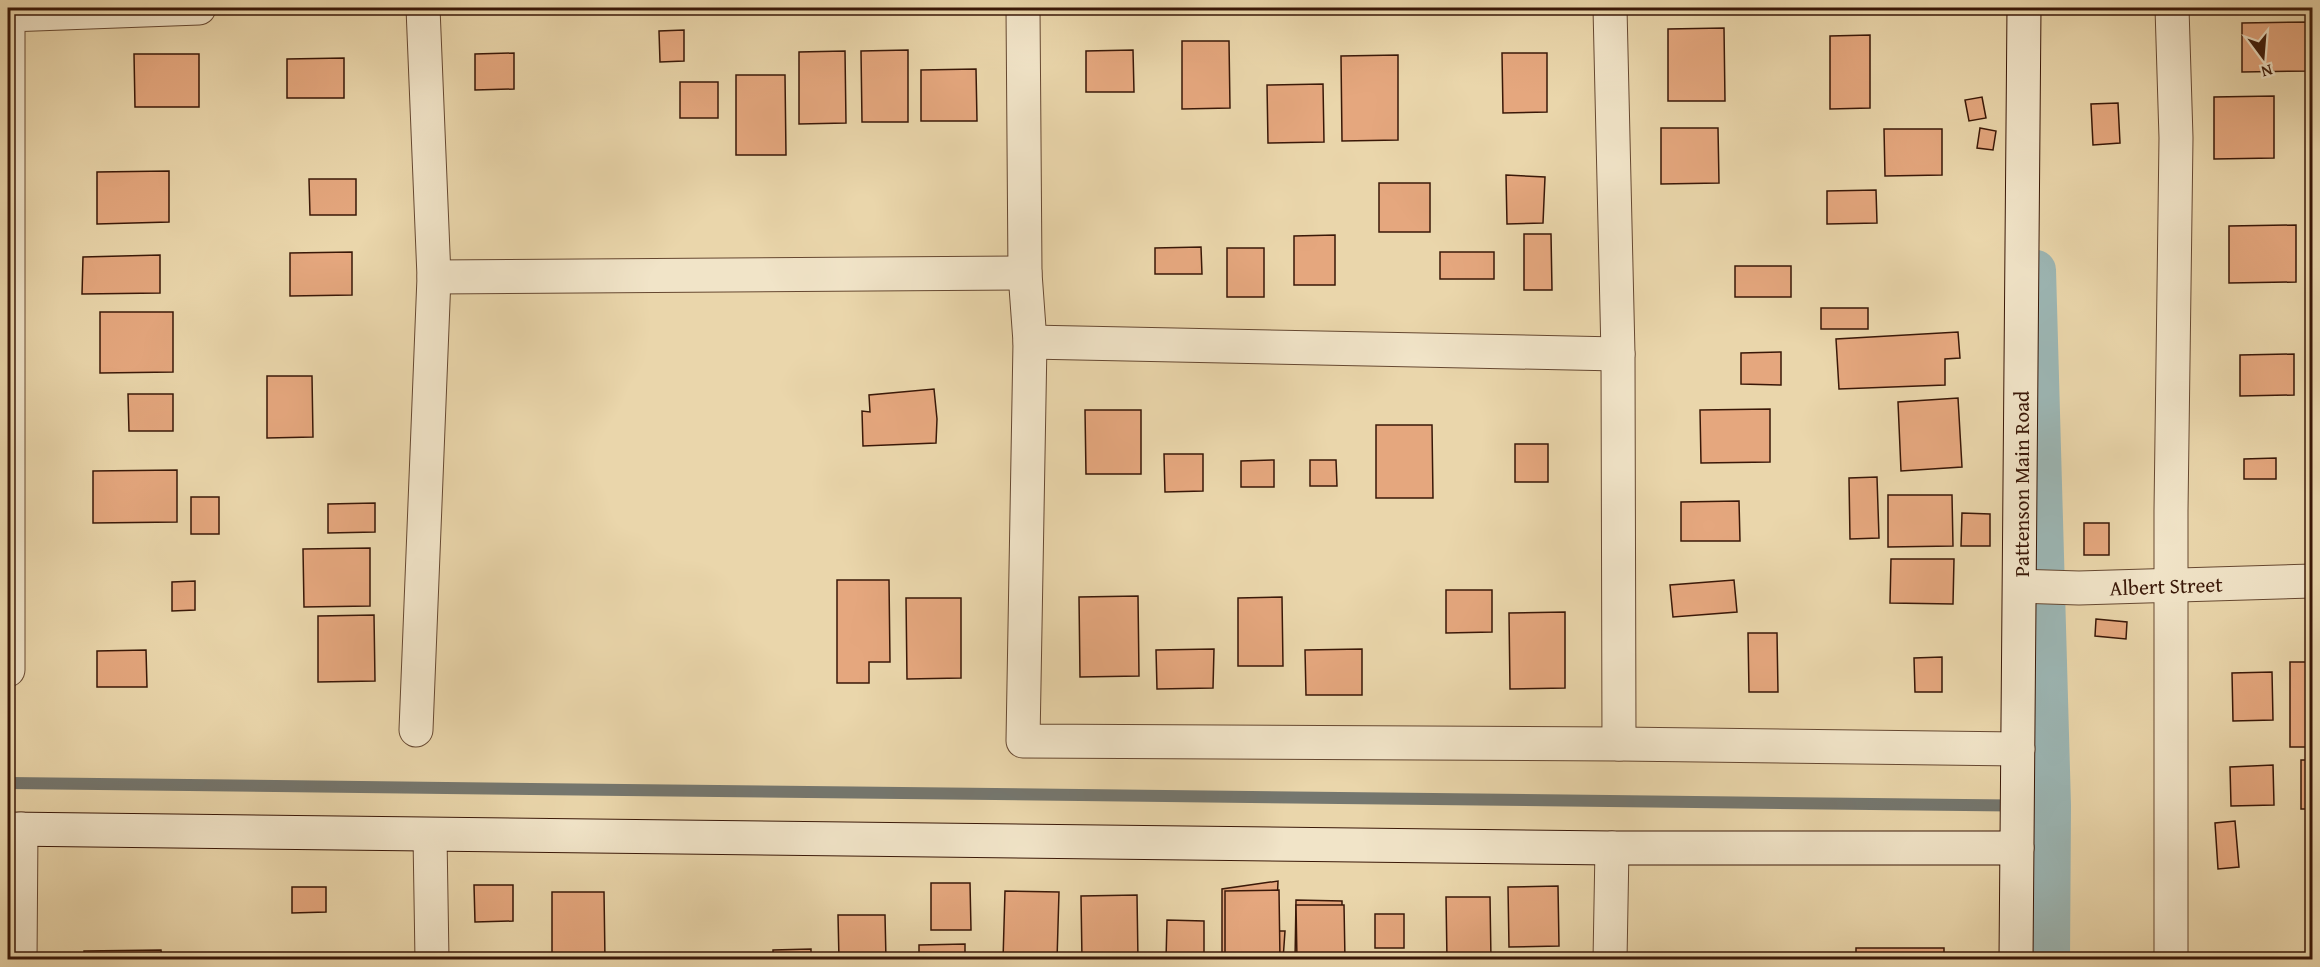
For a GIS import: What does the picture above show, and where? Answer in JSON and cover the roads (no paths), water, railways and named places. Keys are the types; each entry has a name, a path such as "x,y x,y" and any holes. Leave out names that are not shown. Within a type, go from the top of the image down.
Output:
{"street":[{"path":"8,670 8,15 199,8"},
{"path":"416,730 434,277 423,8"},
{"path":"1023,8 1025,273 1030,342 1023,741 2018,749"},
{"path":"1610,8 1618,354 1619,744"},
{"name":"Pattenson Main Road","path":"2016,960 2018,749 2028,587 2024,8"},
{"path":"2172,8 2176,138 2171,585 2172,960"},
{"path":"434,277 1025,273"},
{"path":"1030,342 1618,354"},
{"name":"Albert Street","path":"2028,587 2079,588 2313,581"},
{"path":"20,960 14,829 430,836 1612,848 2017,848"},
{"path":"430,836 432,960"},
{"path":"1610,960 1612,848"}],"waterway":[{"path":"2036,270 2051,806 2050,960"},
{"path":"8,783 2051,806"}]}
